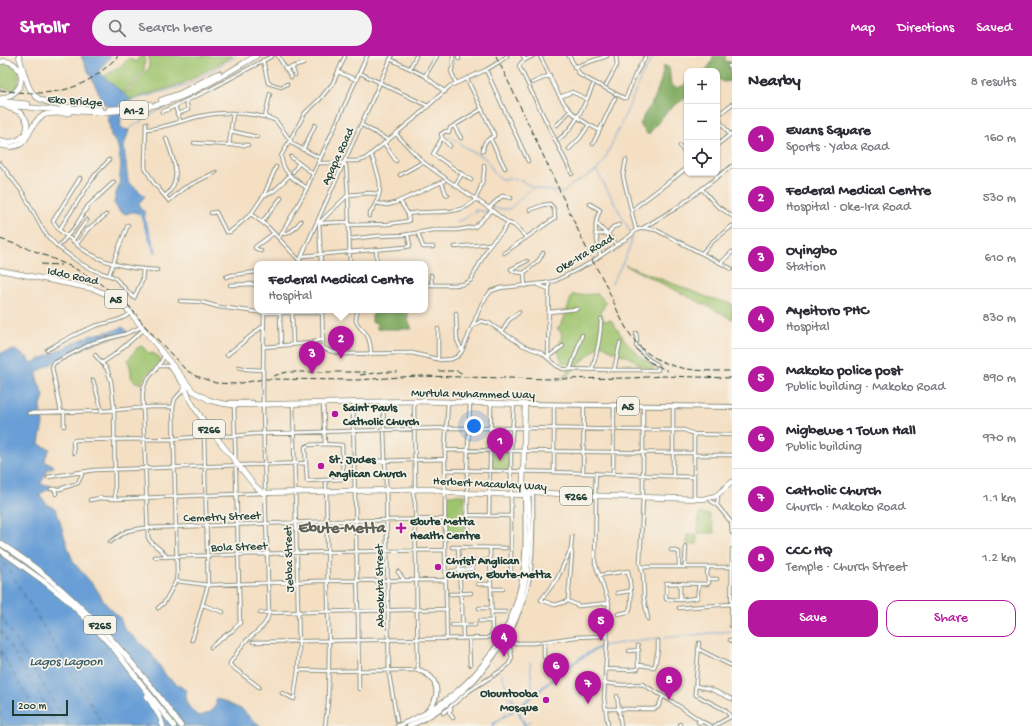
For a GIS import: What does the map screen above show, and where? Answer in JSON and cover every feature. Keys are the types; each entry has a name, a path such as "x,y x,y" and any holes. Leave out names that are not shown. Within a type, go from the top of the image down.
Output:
{"highway":[{"path":"19,56 27,83 33,95 45,102 75,108"},
{"name":"Eko Bridge","path":"0,103 111,109 149,104 181,93 250,56"},
{"name":"Eko Bridge","path":"0,103 85,112 131,111 168,102 192,92 256,56"},
{"path":"0,62 7,60 13,63 20,71 21,82 17,89 13,94 0,103 18,112 24,118 27,128 24,139"},
{"path":"0,145 10,147 17,146 36,122 45,115 52,113 85,112"},
{"path":"0,140 14,142 24,139"},
{"name":"Iddo Road","path":"0,271 98,293 112,300 141,330 170,366 188,394"},
{"name":"Iddo Road","path":"0,271 94,289 111,296 129,311 193,391"},
{"path":"188,394 192,395 193,391"},
{"name":"Murtula Muhammed Way","path":"193,391 214,402 234,405 263,403 414,401 525,404"},
{"name":"F266","path":"188,394 193,405 215,437 254,485 264,493"},
{"name":"F266","path":"193,405 193,397 200,395"},
{"path":"525,404 522,486 528,493"},
{"name":"Herbert Macaulay Way","path":"643,498 712,498 732,482"},
{"name":"Herbert Macaulay Way","path":"264,493 432,489 467,493 528,493 711,501 718,498 732,485"},
{"name":"F265","path":"0,543 46,576 84,610 119,647 181,726"},
{"name":"F265","path":"0,550 27,568 72,605 111,645 174,726"},
{"path":"138,681 154,706 163,726"},
{"path":"164,703 185,726"}],"main road":[{"name":"Murtula Muhammed Way","path":"525,404 732,407"},
{"path":"398,726 414,722 431,715 448,703 465,688 494,652 511,617 521,586 526,546 528,493"},
{"path":"418,718 432,710 456,692 484,666"},
{"path":"409,726 431,707 436,693 436,686 432,679 428,674 418,670"}],"street":[{"path":"162,112 272,56"},
{"path":"278,56 290,77"},
{"path":"307,188 290,175 284,168 281,157 305,113 330,88 346,56"},
{"path":"279,238 307,188 367,56"},
{"path":"410,68 416,56"},
{"path":"425,76 437,56"},
{"path":"453,56 451,71 456,83"},
{"path":"318,163 354,162 361,160 396,134 450,86 486,70 507,56"},
{"path":"523,56 525,60"},
{"path":"533,56 525,60 519,66 572,174"},
{"path":"540,56 560,97 570,111 578,118 599,130"},
{"path":"569,56 580,75 626,98 635,75 646,56"},
{"path":"574,67 607,56"},
{"path":"606,85 611,73 617,65 616,56"},
{"path":"391,57 425,76 445,92"},
{"name":"Apapa Road","path":"300,261 362,125 391,57"},
{"path":"263,60 268,83 281,87 287,84"},
{"path":"285,69 303,64"},
{"path":"292,67 295,75"},
{"path":"486,70 528,161"},
{"path":"338,72 356,80"},
{"path":"360,73 428,106"},
{"path":"532,83 550,75"},
{"path":"467,79 494,134 494,136 483,145 483,151"},
{"path":"559,139 569,130 578,118 593,86"},
{"path":"560,97 572,92 587,99"},
{"path":"265,117 270,94"},
{"path":"593,144 615,98"},
{"path":"178,114 188,110 186,101"},
{"path":"720,114 732,104"},
{"path":"175,106 180,121"},
{"path":"470,180 433,154 442,138 441,134 449,132 450,128 482,109"},
{"path":"557,125 570,111"},
{"path":"147,129 156,128 203,115 233,113 265,117 276,121 289,142 320,158"},
{"path":"228,145 233,113"},
{"path":"720,120 731,134 720,143"},
{"path":"146,123 145,168 153,182 169,201 184,188 216,172"},
{"path":"303,150 315,125"},
{"path":"362,125 388,140"},
{"path":"569,149 580,138 589,125"},
{"path":"454,126 461,138"},
{"path":"231,131 257,137"},
{"path":"396,134 444,181 446,194 448,196"},
{"path":"165,196 175,185 176,178 173,159 166,138"},
{"path":"442,138 450,146"},
{"path":"490,138 506,168"},
{"path":"194,143 248,145"},
{"path":"384,143 396,161"},
{"path":"680,146 684,152"},
{"path":"369,216 379,194 378,180 371,154"},
{"path":"291,157 313,174"},
{"path":"59,230 94,176 109,160"},
{"path":"626,160 624,176 636,230"},
{"path":"345,162 348,195 350,261"},
{"path":"400,175 423,162"},
{"path":"0,163 23,193 47,235 58,247 82,265 98,272 111,275 134,298 142,281 143,270"},
{"path":"293,172 299,163"},
{"path":"408,214 424,211 455,211 472,203 484,178 484,165"},
{"name":"Oke-Ira Road","path":"462,351 482,303 489,293 496,289 525,286 560,279 590,263 616,244 630,236 636,230 643,228 678,207 732,166"},
{"path":"211,213 216,212 227,232 230,232 251,214 266,195 276,167"},
{"path":"632,212 637,206 684,170"},
{"path":"455,185 462,174"},
{"path":"266,195 272,192 290,175"},
{"path":"80,178 52,221 59,230 86,252 126,268 157,270"},
{"path":"376,203 387,205 400,201 444,181 450,182 491,209 508,223 519,229 526,237"},
{"path":"58,247 75,227 88,206 114,182"},
{"path":"702,189 716,205 732,216"},
{"path":"320,222 348,195 369,193 379,194"},
{"path":"349,239 408,235 475,227 500,197 511,198"},
{"path":"262,222 281,198"},
{"path":"320,222 396,223 410,220 400,201"},
{"path":"504,253 556,216 554,209 550,204 530,210"},
{"path":"590,204 600,210 596,222 595,234 600,255"},
{"path":"251,214 274,233 300,261"},
{"path":"76,244 90,227 106,215"},
{"path":"319,217 321,261"},
{"path":"72,241 87,220"},
{"path":"282,233 286,234 290,232 301,221"},
{"path":"596,222 616,244"},
{"path":"428,285 464,284 471,280 490,244 502,232 508,223"},
{"path":"111,275 119,247 128,225"},
{"path":"608,234 613,227 619,225"},
{"path":"702,253 712,242 732,226"},
{"path":"643,228 656,230 732,269"},
{"path":"261,251 255,248 256,246 274,233"},
{"path":"418,233 423,247 433,247"},
{"path":"595,234 608,234"},
{"path":"302,256 409,247 410,244 408,235"},
{"path":"455,247 490,244"},
{"path":"376,249 377,261"},
{"path":"721,263 732,252"},
{"path":"527,261 511,268 515,272 524,273 539,260 543,253"},
{"path":"226,277 254,272"},
{"path":"524,273 525,286"},
{"path":"432,275 432,285"},
{"path":"548,357 549,282"},
{"path":"230,284 254,285"},
{"path":"536,284 549,289"},
{"path":"180,301 200,302 219,307 254,311"},
{"path":"549,312 577,309"},
{"path":"502,332 510,319 519,312"},
{"path":"259,687 230,665 230,663 244,644 265,624 269,613 263,434 264,313"},
{"path":"272,313 307,313"},
{"path":"322,313 323,348"},
{"path":"357,313 356,318 358,326 368,337 371,354"},
{"path":"312,343 343,354 412,353 438,359 452,359 458,356 462,351 457,340 456,313"},
{"path":"280,314 281,344"},
{"path":"292,314 293,344"},
{"path":"47,350 77,334 96,326 122,319 128,315"},
{"path":"592,370 601,332 601,319"},
{"path":"473,326 478,322 485,321 522,345 542,353 557,366 563,369 658,370 658,365 648,358 636,346 636,333"},
{"path":"227,355 263,326"},
{"path":"438,329 438,359"},
{"path":"102,363 114,355 141,330"},
{"path":"64,426 63,412 52,367 54,363 92,343 141,330"},
{"path":"570,370 582,335"},
{"path":"263,347 281,344 312,343 323,339"},
{"path":"614,370 620,343"},
{"path":"548,357 563,346"},
{"path":"542,353 548,349"},
{"path":"95,355 106,368 111,381 114,409 116,469 115,499"},
{"path":"163,358 159,366 145,382 143,408 146,468 145,528 150,541 165,554 166,557"},
{"path":"159,366 170,366"},
{"path":"239,367 263,371"},
{"path":"93,380 102,411"},
{"path":"158,608 164,603 176,582 178,557 173,407 175,398 185,388"},
{"path":"200,395 222,402 263,403"},
{"path":"298,670 418,670 415,503 413,493 415,490 414,401"},
{"path":"354,402 359,689"},
{"name":"Abeokuta Street","path":"383,402 389,670 390,686 397,721"},
{"path":"448,402 445,491 448,639"},
{"path":"295,403 332,403"},
{"name":"Jebba Street","path":"282,693 294,699 298,670 298,582 294,463 295,403"},
{"path":"323,403 325,444"},
{"path":"468,532 467,450 470,403"},
{"path":"489,515 490,428 492,404"},
{"path":"511,572 511,450 514,404"},
{"path":"554,404 554,472"},
{"path":"211,647 240,623 234,405"},
{"path":"583,473 584,405"},
{"path":"613,474 614,405"},
{"path":"643,406 643,498 640,563 648,619"},
{"path":"673,406 673,476"},
{"path":"29,413 173,407"},
{"path":"192,640 208,585 204,466 205,423"},
{"path":"74,453 73,442 75,440 204,436 215,437 446,428 684,430 694,434 732,434"},
{"path":"694,434 694,499"},
{"path":"309,445 342,445 342,462 343,479 307,480 306,447 309,445"},
{"path":"446,450 554,450 732,455"},
{"path":"342,462 446,459"},
{"path":"48,477 95,470 236,464 306,463"},
{"path":"446,470 643,474 694,477"},
{"path":"56,494 53,489 60,489 78,484 83,472"},
{"path":"596,473 594,560 609,603 604,683 604,698 608,726"},
{"path":"325,726 329,671 326,480"},
{"path":"90,500 100,498 115,499 264,493"},
{"path":"443,713 469,691 502,670 512,659 509,644 506,643 521,609 530,576 533,548 528,493"},
{"path":"718,498 718,505"},
{"path":"711,501 718,505 731,522 732,533"},
{"path":"467,515 511,516"},
{"name":"Cemetry Street","path":"110,542 127,531 145,528 296,522 445,519"},
{"path":"572,537 570,549 557,579 541,600 555,605 568,601 579,606 609,603"},
{"path":"686,546 686,566"},
{"path":"452,547 506,548"},
{"path":"458,547 463,639"},
{"path":"253,642 483,639 489,637 492,632 490,548"},
{"path":"568,601 572,554 570,549"},
{"path":"731,626 732,549"},
{"name":"Bola Street","path":"155,557 445,550"},
{"path":"671,550 679,552 679,566"},
{"path":"451,571 472,569 474,561 490,560"},
{"path":"641,567 732,567"},
{"path":"699,584 697,598 680,600 666,599 666,583 709,583 708,567"},
{"path":"600,575 628,571 630,610 628,612 618,614"},
{"path":"398,572 404,580"},
{"path":"709,579 717,579"},
{"path":"176,582 208,585 268,582 446,580"},
{"path":"680,583 680,600"},
{"path":"478,584 491,584"},
{"path":"491,589 503,589"},
{"path":"617,593 630,591"},
{"path":"450,594 471,593"},
{"path":"679,608 731,604"},
{"path":"203,605 223,612"},
{"path":"479,608 492,608"},
{"path":"260,613 447,609"},
{"path":"492,612 505,612"},
{"path":"479,621 492,621"},
{"path":"452,625 475,625"},
{"path":"509,644 608,635"},
{"path":"469,639 470,665"},
{"path":"639,665 654,667 658,650 658,641"},
{"path":"544,642 544,657"},
{"path":"699,643 696,695 725,710 732,717 714,726"},
{"path":"605,670 638,669 638,646"},
{"path":"698,649 732,666"},
{"path":"630,651 638,650"},
{"path":"389,663 396,670"},
{"path":"604,683 623,685 639,684 663,696 700,721 711,726"},
{"path":"696,686 710,689 732,699"},
{"path":"616,696 621,726"},
{"path":"606,709 654,709 658,707 663,696"},
{"path":"450,708 451,709 449,712 453,718"},
{"path":"698,726 700,721"}],"green space":[{"path":"140,56 145,56 144,71 125,91 120,92 103,77 122,65 129,58 136,62"},
{"path":"149,56 233,56 182,84 129,100 121,95 129,90 149,68"},
{"path":"713,56 726,57 724,61 731,62 730,72 732,73 732,81 723,82 720,80 720,68 707,68 712,62"},
{"path":"3,62 12,64 19,73 19,80 15,90 0,87 0,64"},
{"path":"664,65 669,68 671,85 677,88 684,85 684,99 668,110 648,135 640,125 644,115 655,98"},
{"path":"625,265 707,297 732,304 732,320 723,314"},
{"path":"598,294 606,302 601,312 604,321 611,320 630,346 654,367 650,371 646,367 640,366 632,359 601,344 562,380 571,365 562,362 558,351 562,334 557,328 562,324 572,295"},
{"path":"374,313 408,313 408,320 412,329 377,329 377,323 372,322 372,316"},
{"path":"142,346 149,354 152,353 158,356 161,360 159,364 145,377 141,384 134,381 131,377 128,360 137,348"},
{"path":"492,452 509,452 510,471 491,470"},
{"path":"447,495 465,495 464,537 446,536"},
{"path":"699,514 710,514 714,533 698,533"},
{"path":"687,534 697,535 697,544 687,544"}],"water":[{"path":"81,56 111,56 98,72 131,100 123,102 119,105 120,125 123,129 129,130 124,146 128,182 145,196 139,203 141,210 144,211 145,220 135,212 127,214 120,212 114,203 119,186 121,165 118,146 111,136 108,116 109,105 104,104"},
{"name":"Lagos Lagoon","path":"123,327 128,333 85,346 37,372 37,379 44,396 40,408 43,423 39,443 40,445 50,449 45,461 52,464 54,467 48,469 41,482 42,485 50,485 52,488 41,493 40,496 47,504 56,509 74,563 95,587 105,603 120,618 124,628 150,652 167,677 187,691 185,698 186,702 192,710 198,716 206,714 216,705 216,698 243,710 261,726 0,726 0,353 15,350 28,358 32,363 89,336"}],"waterway":[{"path":"129,101 186,85 237,56"},
{"path":"129,130 161,109 202,90 264,56"},
{"path":"449,136 469,150 485,158 496,175 501,179 517,179 535,188 563,193 570,186 596,171 604,161 641,77 654,56"},
{"path":"597,171 631,233"},
{"path":"457,221 465,219 470,214 475,213 475,210 487,212 488,209 510,209 527,192 534,188"},
{"path":"141,213 155,251"},
{"path":"612,283 630,247 632,236"},
{"path":"603,646 640,640 732,631"},
{"path":"492,726 516,709 518,710 520,706 570,665 603,646"},
{"path":"491,661 500,670"},
{"path":"530,662 533,696"},
{"path":"501,673 512,711"},
{"path":"512,697 516,709"},
{"path":"518,710 525,726"},
{"path":"524,725 531,721"}],"ferry route":[{"path":"0,555 104,726"},
{"path":"0,615 69,726"},
{"path":"0,630 58,726"},
{"path":"0,650 44,726"}],"railway":[{"path":"0,90 34,93 64,90 91,78 105,69 118,56"},
{"path":"496,56 592,260 631,336 645,351 655,358 676,367 709,371 732,371"},
{"path":"0,239 30,249 72,267 95,280 130,307 145,326 186,370 196,376 216,383 236,384 264,379 357,380 417,376 553,379 663,376 732,378"},
{"path":"41,264 61,265"},
{"path":"636,349 650,362 668,371"},
{"path":"438,371 457,371 464,374"},
{"path":"273,376 287,372 366,372"},
{"path":"360,375 398,372"}],"place":[{"name":"Federal Medical Centre","path":"341,359"},
{"name":"Oyingbo","path":"312,374"},
{"name":"Saint Pauls Catholic Church","path":"335,414"},
{"name":"Evans Square","path":"500,461"},
{"name":"St. Judes Anglican Church","path":"321,466"},
{"name":"Ebute Metta Health Centre","path":"401,528"},
{"name":"Christ Anglican Church, Ebute-Metta","path":"438,567"},
{"name":"Makoko police post","path":"601,641"},
{"name":"Ayeitoro PHC","path":"504,657"},
{"name":"Migbewe 1 Town Hall","path":"556,686"},
{"name":"Olountooba Mosque","path":"546,700"},
{"name":"CCC HQ","path":"669,700"},
{"name":"Catholic Church","path":"588,704"}],"district":[{"name":"Ebute-Metta","path":"342,526"}]}
